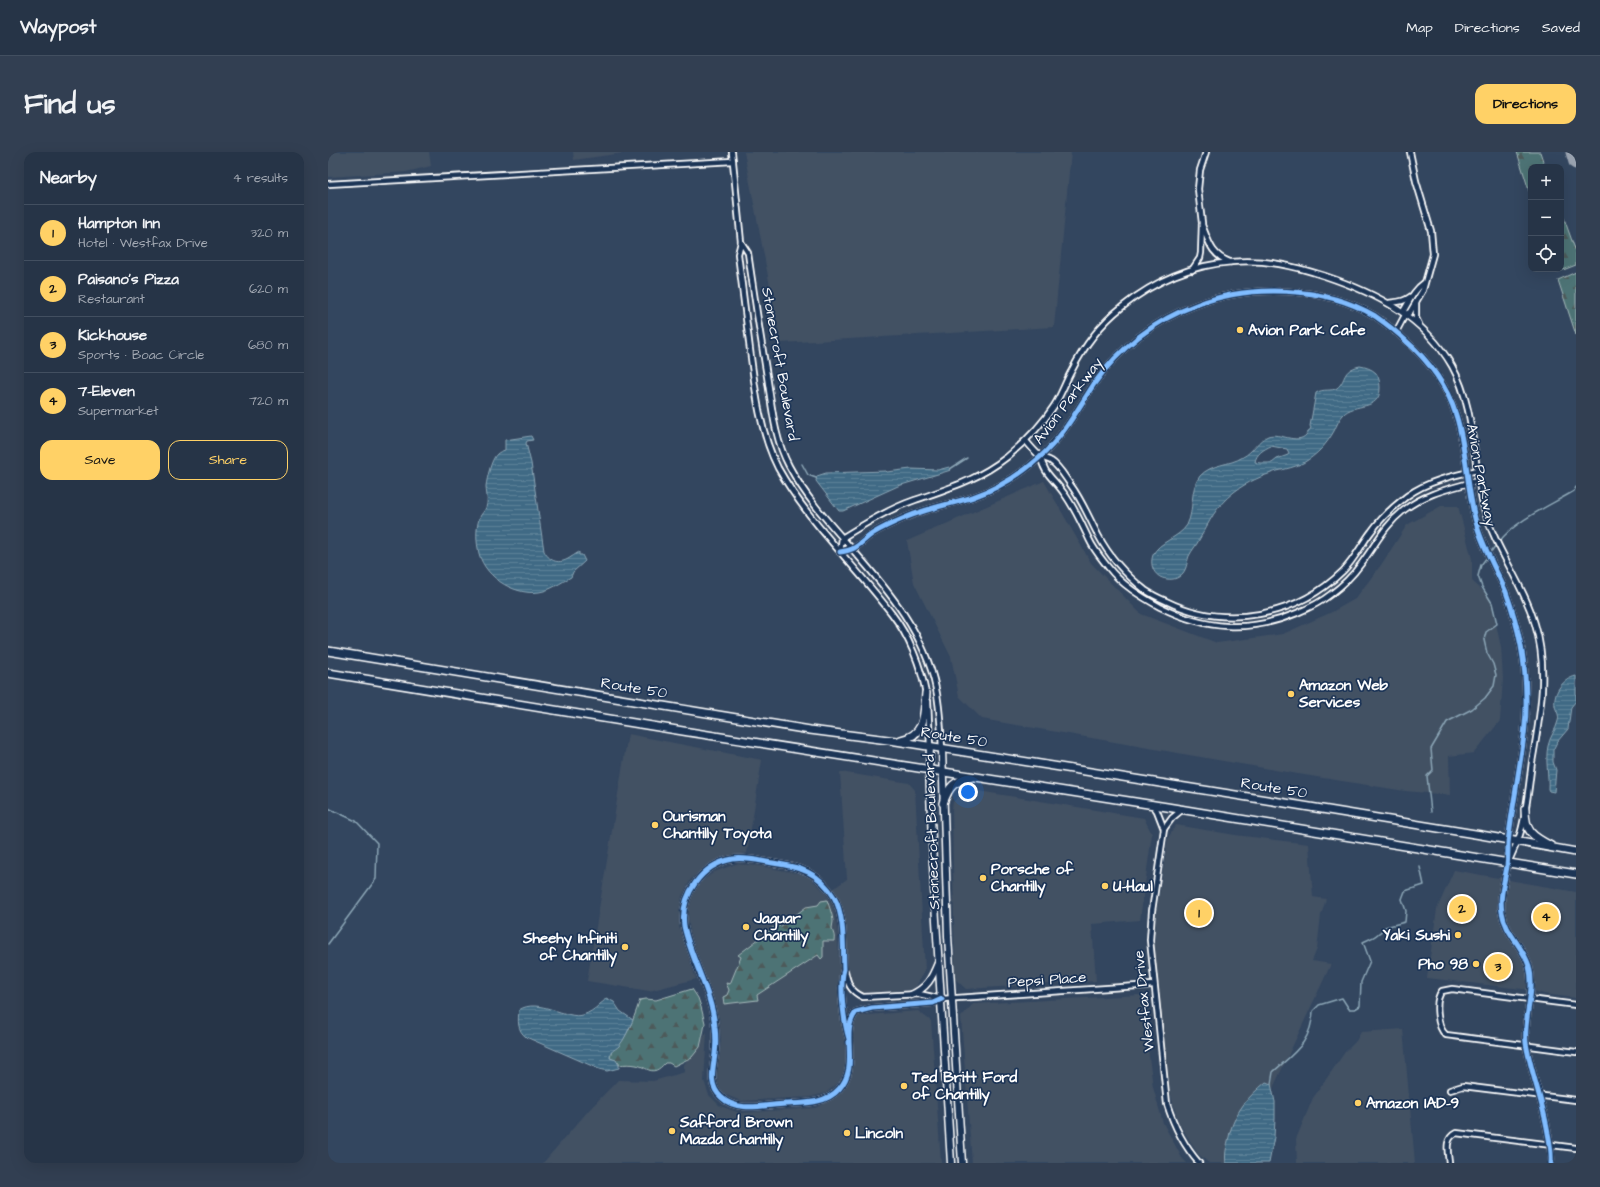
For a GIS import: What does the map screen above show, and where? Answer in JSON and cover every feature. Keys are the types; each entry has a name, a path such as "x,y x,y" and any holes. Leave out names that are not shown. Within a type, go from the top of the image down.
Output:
{"highway":[{"name":"Route 50","path":"328,651 810,730 896,741 1327,810 1576,852"},
{"path":"328,673 689,732 1152,804 1576,874"},
{"path":"896,741 915,736 920,729 926,693"},
{"path":"943,803 948,790 954,783 974,776"},
{"path":"1525,809 1526,827 1533,836 1558,849"}],"main road":[{"name":"Stonecroft Boulevard","path":"930,747 929,769 934,888 951,1163"},
{"name":"Stonecroft Boulevard","path":"942,749 948,936 962,1163"},
{"path":"911,995 922,990 929,983 939,961"}],"street":[{"name":"Stonecroft Boulevard","path":"732,152 741,242 738,254 756,396 769,448 787,482 840,552 894,618 913,653 921,673 926,693 929,715 930,747"},
{"path":"1192,270 1202,253 1202,223 1198,184 1200,170 1206,152"},
{"path":"1396,332 1405,315 1410,312 1423,290 1432,262 1431,231 1416,181 1410,152"},
{"path":"328,184 733,161"},
{"path":"1202,223 1216,254 1222,259 1231,262"},
{"name":"Stonecroft Boulevard","path":"741,242 748,253 776,433 788,466 818,509 904,613 925,651 936,689 940,712 942,749"},
{"name":"Avion Parkway","path":"842,538 874,518 896,508 959,485 982,473 1005,458 1035,432 1053,408 1078,359 1099,330 1108,320 1142,292 1165,280 1211,265 1231,262 1269,262 1301,269 1354,286 1389,303 1421,327 1444,353 1460,381 1468,411 1483,504 1493,533 1534,619 1539,638 1543,668 1542,701 1521,833 1508,863"},
{"path":"1405,315 1404,310 1416,288 1424,283"},
{"name":"Avion Parkway","path":"853,550 870,536 894,522 915,514 970,498 998,486 1019,474 1041,457 1063,433 1098,379 1119,354 1156,324 1185,309 1215,298 1246,292 1270,291 1293,292 1350,304 1373,315 1417,350 1431,366 1445,389 1456,413 1461,433 1473,510 1482,538 1504,589 1516,626 1526,688 1525,729 1508,841 1508,863"},
{"path":"1389,303 1406,300 1413,294"},
{"path":"1416,301 1416,318 1421,327"},
{"path":"1026,441 1041,457 1052,461 1071,485 1081,500 1104,545 1121,568 1134,580 1146,590 1172,604 1204,615 1224,617 1252,615 1275,611 1303,600 1344,570 1355,558 1378,522 1408,494 1432,483 1478,470"},
{"path":"1041,457 1042,467 1063,492 1073,507 1097,553 1113,574 1124,585 1139,596 1175,614 1202,623 1233,627 1268,623 1311,607 1331,594 1350,577 1361,564 1388,524 1415,502 1434,493 1480,480"},
{"path":"842,538 840,552 853,550"},
{"name":"Westfax Drive","path":"1152,804 1158,811 1164,829 1150,925 1150,947 1167,1104 1173,1123 1182,1141 1199,1163"},
{"path":"1164,829 1172,818 1183,809"},
{"path":"735,859 758,860 802,869 820,879 838,904 842,925 844,969 849,988 863,998 919,994 942,999 933,1003 859,1010 853,1016 850,1023 850,1062 847,1078 838,1090 827,1098 815,1102 748,1107 731,1104 720,1096 713,1085 712,1079 715,1054 715,1026 712,1011 684,926 683,917 687,898 699,878 716,865 725,861 735,859"},
{"path":"1508,863 1501,898 1502,914 1509,932 1524,954 1528,963 1531,980 1526,1032 1527,1046 1546,1124 1552,1156 1551,1163"},
{"path":"844,969 842,977 845,1024 849,1040"},
{"name":"Pepsi Place","path":"942,999 1154,985"},
{"path":"1576,1005 1452,989 1442,991 1437,1000 1440,1026 1442,1033 1446,1035 1576,1052"},
{"path":"1450,1090 1462,1086 1576,1100"},
{"path":"1449,1163 1448,1142 1450,1137 1456,1133 1576,1148"}],"shaded area":[{"path":"328,152 429,152 431,166 406,172 328,177"},
{"path":"573,152 630,152 574,160"},
{"path":"744,152 1071,152 1054,327 781,343"},
{"path":"1362,366 1371,369 1378,376 1380,388 1379,396 1376,401 1366,406 1348,411 1343,415 1325,445 1308,460 1297,466 1277,471 1244,485 1227,498 1210,520 1189,556 1186,567 1180,576 1174,579 1167,579 1156,574 1152,563 1153,555 1159,547 1179,533 1187,525 1191,513 1194,487 1200,476 1210,469 1238,460 1250,452 1261,440 1268,436 1272,435 1293,439 1302,438 1311,428 1310,426 1316,393 1337,388 1347,373 1354,368","holes":["1271,446 1287,449 1289,453 1288,455 1277,459 1272,463 1255,462 1259,454"]},
{"path":"531,436 533,440 527,441 526,443 531,463 544,551 548,557 554,561 564,561 579,552 579,555 582,555 585,561 573,572 571,577 560,584 539,592 519,591 500,582 485,567 480,558 477,544 477,527 479,518 487,504 486,486 493,460 499,453 505,450 505,440"},
{"path":"949,467 951,470 898,486 843,511 839,511 816,481 817,476 826,473 887,472 911,469 938,470"},
{"name":"Amazon Web Services","path":"1044,481 1091,563 1141,614 1217,643 1283,634 1332,612 1355,599 1381,565 1407,525 1441,506 1458,506 1472,559 1472,581 1490,597 1501,647 1503,679 1500,721 1474,753 1449,756 1450,795 1405,791 1298,774 982,719 959,696 951,657 914,583 907,541"},
{"path":"1576,676 1576,701 1571,707 1568,729 1557,742 1553,750 1553,762 1556,770 1554,792 1549,791 1547,751 1558,719 1555,706 1557,691 1563,683"},
{"path":"628,734 762,760 747,853 726,856 707,865 691,879 682,896 679,913 679,927 696,979 649,991 587,981"},
{"path":"840,772 909,783 915,790 925,970 916,987 910,990 856,993 849,985 844,917 833,889 847,879"},
{"path":"966,789 1144,818 1152,834 1140,920 1092,924 1096,981 966,989 955,979 952,808 953,802"},
{"path":"1176,825 1235,835 1309,844 1313,897 1326,899 1321,915 1317,949 1312,961 1331,964 1238,1163 1209,1163 1198,1154 1178,1121 1168,1085 1154,948 1156,914 1168,838"},
{"path":"736,864 760,866 801,874 810,878 825,892 833,906 837,929 846,1062 839,1082 826,1093 810,1097 741,1101 726,1095 721,1091 717,1077 721,1040 719,1018 691,935 688,919 689,907 693,895 701,882 714,872"},
{"path":"1454,870 1576,892 1576,998 1544,994 1531,990 1427,978 1437,909"},
{"path":"1141,995 1153,1087 1163,1123 1182,1158 1187,1163 972,1163 961,1017 973,1004"},
{"path":"606,998 614,1002 620,1011 633,1020 619,1046 611,1053 610,1058 616,1060 619,1068 607,1071 599,1069 526,1037 521,1031 518,1022 519,1010 527,1007 543,1007 576,1016 583,1015 594,1009"},
{"path":"918,1011 931,1021 941,1163 543,1163 589,1110 618,1080 653,1081 685,1072 683,1066 707,1032 704,1081 709,1095 720,1106 740,1113 815,1108 835,1098 849,1081 853,1063 851,1024 855,1016"},
{"path":"1403,1029 1415,1163 1297,1163 1296,1139 1313,1098 1345,1052 1356,1041 1361,1032"},
{"path":"1266,1082 1271,1084 1275,1102 1274,1137 1269,1163 1226,1163 1226,1148 1236,1117 1249,1098"}],"green space":[{"path":"1517,152 1540,152 1544,164 1528,164 1528,187"},
{"path":"1564,218 1576,252 1576,265 1564,270"},
{"path":"1576,272 1576,335 1558,280"},
{"path":"827,900 833,922 832,928 834,941 823,941 823,957 821,959 818,955 757,995 758,1000 724,1004 723,997 727,995 729,990 726,983 730,984 741,957 738,955 778,924 780,927 806,907 818,905 821,901"},
{"path":"692,989 698,998 705,1023 700,1047 692,1057 674,1066 669,1063 665,1063 657,1070 653,1071 640,1066 626,1064 619,1065 619,1062 610,1058 612,1050 622,1042 626,1035 640,1000 656,1000"}],"waterway":[{"path":"950,469 967,458"},
{"path":"802,464 808,475 816,478"},
{"path":"1499,542 1523,520 1574,491 1576,487"},
{"path":"1431,812 1427,776 1433,770 1431,749 1447,722 1472,709 1485,698 1494,686 1496,675 1493,664 1487,653 1484,640 1486,632 1497,624 1492,603 1482,587 1478,576 1481,565 1496,545"},
{"path":"328,808 356,821 377,843 376,879 328,944"},
{"path":"1271,1084 1273,1072 1295,1052 1305,1039 1312,1022 1313,1011 1319,1005 1342,998 1349,1009 1355,1009 1360,1006 1361,982 1370,961 1363,942 1378,934 1385,927 1405,922 1406,911 1402,899 1405,891 1424,885 1420,867"}],"taxiway":[{"path":"1573,152 1576,162"}],"cycle path":[{"path":"840,552 855,548 872,534 898,521 923,511 982,494 1016,476 1048,450 1069,423 1094,384 1126,347 1152,327 1181,311 1196,305 1217,298 1263,291 1287,291 1310,294 1355,306 1375,316 1398,333 1421,356 1436,374 1452,404 1463,443 1474,515 1481,537 1506,592 1514,618 1523,658 1526,685 1526,710 1523,744 1508,843 1507,863 1501,906 1504,920 1510,933 1523,952 1529,966 1531,976 1526,1024 1526,1043 1546,1121 1551,1148 1551,1163"},
{"path":"849,1039 847,1032 845,1023 842,995 844,969 842,923 838,905 834,897 822,882 808,872 792,866 748,859 733,859 722,862 703,874 695,883 690,892 684,914 684,926 687,939 706,989 713,1014 716,1041 712,1077 714,1087 721,1097 728,1102 743,1107 752,1107 807,1103 828,1098 839,1089 849,1070 850,1060 849,1030 851,1021 856,1012 872,1008 933,1003 942,999"}],"place":[{"name":"Avion Park Cafe","path":"1240,330"},
{"name":"Amazon Web Services","path":"1291,694"},
{"name":"Ourisman Chantilly Toyota","path":"655,825"},
{"name":"Porsche of Chantilly","path":"983,878"},
{"name":"U-Haul","path":"1105,886"},
{"name":"Paisano's Pizza","path":"1462,909"},
{"name":"Hampton Inn","path":"1199,913"},
{"name":"7-Eleven","path":"1546,917"},
{"name":"Jaguar Chantilly","path":"746,927"},
{"name":"Yaki Sushi","path":"1458,935"},
{"name":"Sheehy Infiniti of Chantilly","path":"625,947"},
{"name":"Pho 98","path":"1476,964"},
{"name":"Kickhouse","path":"1498,967"},
{"name":"Ted Britt Ford of Chantilly","path":"904,1086"},
{"name":"Amazon IAD-9","path":"1358,1103"},
{"name":"Safford Brown Mazda Chantilly","path":"672,1131"},
{"name":"Lincoln","path":"847,1133"}]}
